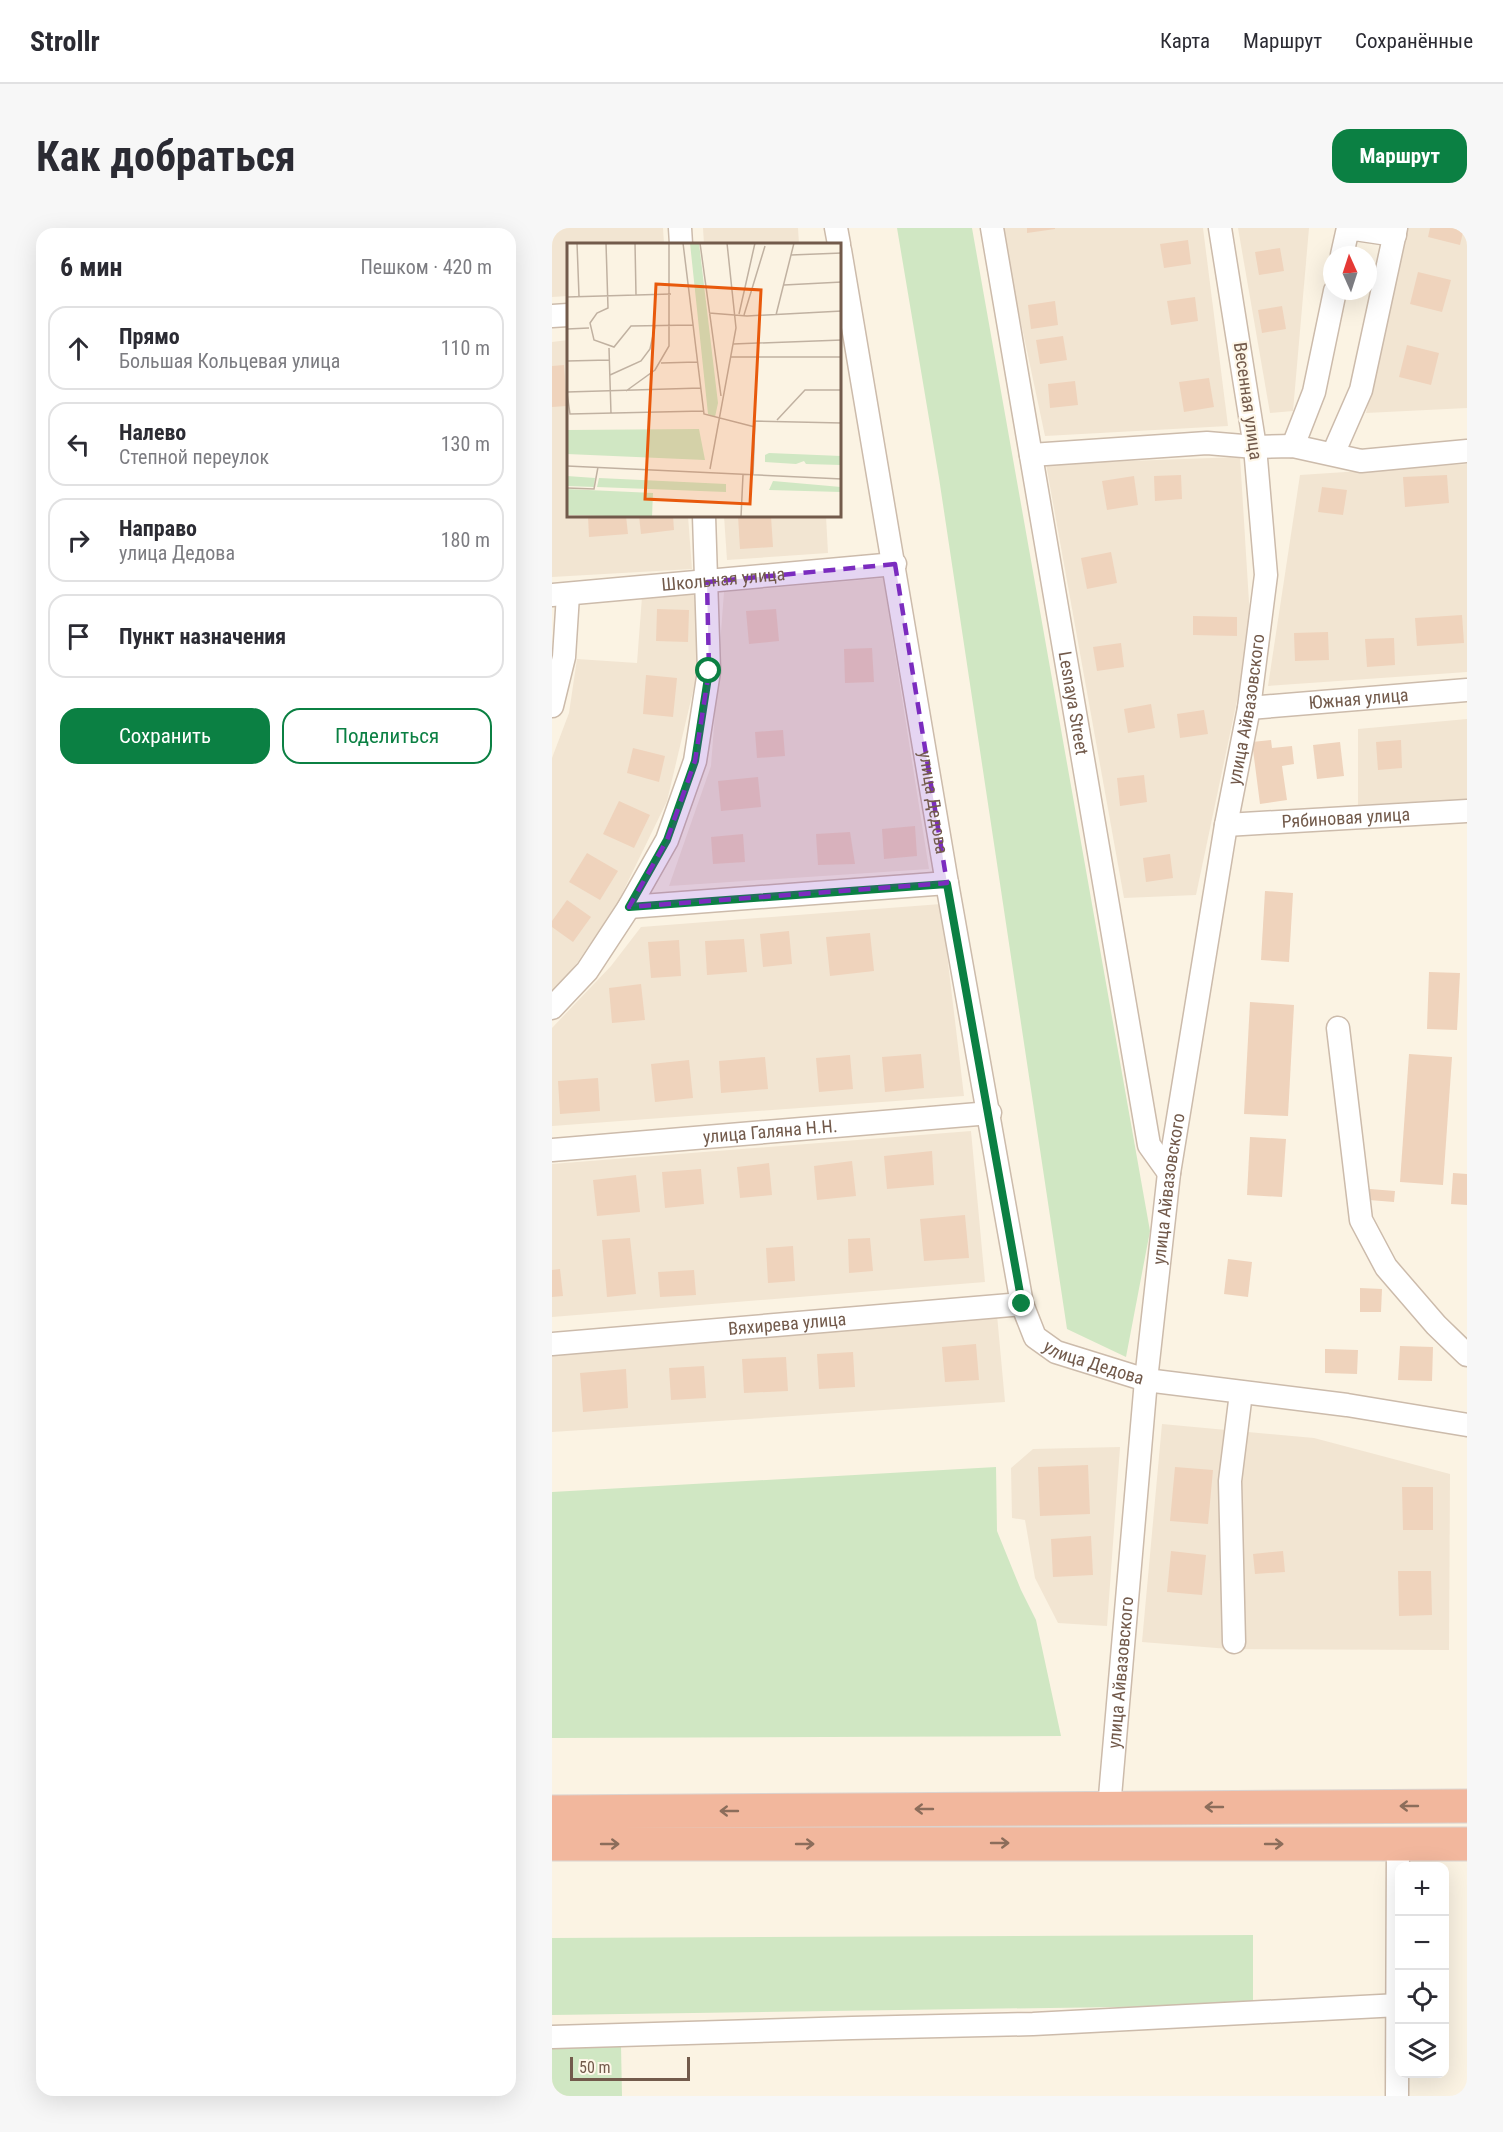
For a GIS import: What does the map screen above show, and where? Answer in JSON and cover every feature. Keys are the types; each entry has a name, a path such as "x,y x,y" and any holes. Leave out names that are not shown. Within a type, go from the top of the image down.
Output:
{"highway":[{"path":"552,1812 1467,1806"},
{"path":"552,1844 1467,1844"}],"street":[{"path":"680,228 681,243"},
{"path":"836,228 839,243"},
{"name":"Lesnaya Street","path":"992,228 1149,1145 1168,1173"},
{"name":"Весенная улица","path":"1220,228 1256,447 1266,575"},
{"path":"1333,454 1361,390 1396,232 1348,228 1344,246"},
{"name":"улица Дедова","path":"842,261 895,564 947,884 990,1113 1022,1304 1035,1337 1056,1352 1146,1380 1347,1405 1467,1425"},
{"path":"1293,446 1314,392 1333,300"},
{"path":"552,316 567,315"},
{"path":"1031,454 1207,443 1256,447 1293,446 1361,461 1467,451"},
{"path":"552,1008 587,971 629,907 667,840 695,761 709,671 704,518"},
{"name":"Школьная улица","path":"560,595 895,564"},
{"name":"улица Айвазовского","path":"1109,1808 1146,1380 1168,1173 1226,825 1248,708 1266,575"},
{"path":"552,706 564,657 560,595"},
{"name":"Южная улица","path":"1248,708 1467,690"},
{"name":"Рябиновая улица","path":"1226,825 1467,811"},
{"path":"629,907 947,884"},
{"path":"1338,1028 1361,1220 1386,1267 1436,1325 1467,1355"},
{"name":"улица Галяна Н.Н.","path":"552,1150 990,1113"},
{"name":"Вяхирева улица","path":"552,1344 1022,1304"},
{"path":"1234,1642 1230,1481 1241,1393"},
{"path":"1398,1844 1399,1970"},
{"path":"552,2037 1033,2024 1395,2005"},
{"path":"1397,2096 1399,2024"}],"highlighted area":[{"path":"895,564 947,883 629,907 667,840 695,761 709,671 707,582"}],"shaded area":[{"path":"552,228 663,228 664,243 567,243 567,296 552,297"},
{"path":"703,228 798,228 799,243 704,243"},
{"path":"1001,228 1203,228 1228,426 1045,436"},
{"path":"1238,228 1309,228 1293,411 1270,413"},
{"path":"1406,228 1467,228 1467,408 1366,413"},
{"path":"567,340 567,518 688,518 692,569 552,577 552,342"},
{"path":"1240,457 1251,634 1196,895 1124,898 1046,464"},
{"path":"1467,464 1467,672 1268,686 1300,475"},
{"path":"724,518 826,518 828,553 727,560"},
{"path":"883,578 929,869 669,886 711,766 724,592"},
{"path":"701,592 695,683 667,801 616,906 568,976 552,991 552,758 569,713 577,659 637,663 642,597"},
{"path":"1467,719 1467,799 1358,805 1358,729"},
{"path":"941,904 964,1096 552,1126 552,1028 611,966 641,927"},
{"path":"971,1131 985,1282 552,1317 552,1164"},
{"path":"997,1315 1005,1402 552,1432 552,1353"},
{"path":"1162,1424 1314,1438 1450,1474 1449,1650 1229,1649 1142,1642"},
{"path":"1120,1447 1107,1626 1058,1623 1035,1578 1025,1520 1012,1518 1011,1468 1033,1449"}],"green space":[{"path":"897,228 972,228 1150,1231 1126,1357 1067,1329 939,478"},
{"path":"996,1467 997,1531 1036,1620 1061,1736 552,1738 552,1492"},
{"path":"1253,1935 1253,2005 552,2015 552,1938"},
{"path":"552,2044 621,2046 622,2096 552,2096"}],"building":[{"path":"1027,228 1055,228 1055,229 1027,233"},
{"path":"1430,228 1464,228 1460,245 1428,237"},
{"path":"1188,240 1191,264 1164,268 1160,244"},
{"path":"1280,248 1284,271 1259,275 1255,252"},
{"path":"1418,272 1451,280 1442,312 1410,304"},
{"path":"1195,297 1198,321 1171,325 1167,301"},
{"path":"1055,301 1058,325 1031,329 1028,305"},
{"path":"1282,306 1286,329 1262,333 1258,310"},
{"path":"1063,336 1067,360 1040,364 1036,340"},
{"path":"1407,345 1439,353 1431,385 1399,377"},
{"path":"564,365 567,406 552,407 552,366"},
{"path":"1209,378 1214,407 1184,412 1179,382"},
{"path":"1075,381 1078,405 1050,408 1048,384"},
{"path":"1181,475 1182,499 1155,501 1154,476"},
{"path":"1447,475 1449,503 1405,507 1403,477"},
{"path":"1134,476 1138,505 1107,510 1102,481"},
{"path":"1322,487 1347,490 1343,515 1318,512"},
{"path":"588,518 626,518 628,534 589,537"},
{"path":"639,518 673,518 674,530 641,534"},
{"path":"738,518 771,518 773,547 740,549"},
{"path":"1111,552 1117,583 1087,589 1081,558"},
{"path":"657,609 689,610 688,642 656,641"},
{"path":"776,609 779,641 749,644 746,611"},
{"path":"1462,615 1464,643 1417,646 1415,618"},
{"path":"1193,616 1237,617 1237,636 1193,635"},
{"path":"1328,632 1329,660 1295,661 1294,633"},
{"path":"1394,638 1395,665 1367,667 1365,639"},
{"path":"1121,643 1124,667 1097,671 1093,647"},
{"path":"872,648 874,682 845,683 844,649"},
{"path":"646,675 677,678 673,717 643,714"},
{"path":"1151,704 1155,728 1128,733 1124,709"},
{"path":"1204,710 1208,734 1180,738 1177,714"},
{"path":"783,730 785,756 757,758 755,732"},
{"path":"1271,740 1272,748 1292,746 1294,764 1282,766 1287,800 1260,804 1252,742"},
{"path":"1401,740 1402,768 1378,770 1376,742"},
{"path":"1340,742 1344,776 1317,779 1313,745"},
{"path":"633,748 665,756 659,782 627,773"},
{"path":"1144,775 1147,802 1120,806 1117,778"},
{"path":"758,777 761,807 721,811 718,781"},
{"path":"619,801 650,815 634,848 603,834"},
{"path":"915,826 917,856 884,859 882,829"},
{"path":"850,832 855,864 818,865 816,834"},
{"path":"743,834 745,862 713,864 711,837"},
{"path":"587,853 618,871 600,900 569,882"},
{"path":"1170,854 1173,878 1146,882 1143,858"},
{"path":"1265,891 1293,893 1289,962 1261,960"},
{"path":"567,900 591,917 573,942 552,927 552,921"},
{"path":"789,931 792,964 763,967 760,934"},
{"path":"870,933 874,971 830,976 826,937"},
{"path":"744,939 747,972 707,975 705,941"},
{"path":"679,940 681,976 651,978 648,942"},
{"path":"1429,972 1460,973 1457,1030 1427,1029"},
{"path":"641,984 645,1020 612,1023 609,988"},
{"path":"1250,1002 1294,1005 1288,1116 1244,1114"},
{"path":"921,1054 924,1088 885,1092 882,1057"},
{"path":"1409,1054 1452,1057 1443,1185 1400,1182"},
{"path":"850,1055 853,1089 819,1092 816,1058"},
{"path":"765,1057 768,1089 721,1093 719,1061"},
{"path":"689,1060 693,1098 655,1102 651,1064"},
{"path":"598,1078 600,1111 560,1114 558,1081"},
{"path":"1250,1137 1286,1139 1282,1197 1247,1195"},
{"path":"932,1151 934,1185 887,1189 884,1156"},
{"path":"852,1161 856,1196 817,1200 814,1166"},
{"path":"769,1163 772,1195 740,1198 737,1167"},
{"path":"701,1169 704,1204 665,1208 662,1172"},
{"path":"1453,1173 1467,1174 1467,1205 1451,1204"},
{"path":"636,1175 640,1212 597,1216 593,1180"},
{"path":"1370,1189 1395,1191 1394,1202 1369,1200"},
{"path":"965,1215 969,1258 924,1261 920,1219"},
{"path":"630,1238 636,1294 607,1297 602,1240"},
{"path":"870,1238 873,1271 849,1273 848,1239"},
{"path":"793,1246 795,1281 768,1283 766,1248"},
{"path":"1228,1259 1252,1262 1248,1297 1224,1294"},
{"path":"560,1269 563,1296 552,1297 552,1270"},
{"path":"694,1270 696,1295 660,1297 658,1272"},
{"path":"1360,1288 1382,1289 1381,1312 1360,1312"},
{"path":"976,1344 979,1380 945,1382 942,1347"},
{"path":"1400,1346 1433,1347 1432,1381 1398,1380"},
{"path":"1325,1349 1358,1350 1357,1374 1325,1373"},
{"path":"853,1352 855,1387 819,1389 817,1354"},
{"path":"786,1357 788,1391 744,1393 742,1359"},
{"path":"704,1366 706,1398 671,1400 669,1368"},
{"path":"626,1369 628,1408 583,1412 580,1373"},
{"path":"1088,1465 1090,1514 1040,1516 1038,1467"},
{"path":"1175,1467 1213,1470 1208,1524 1170,1521"},
{"path":"1402,1487 1433,1487 1433,1530 1403,1530"},
{"path":"1091,1536 1093,1575 1053,1577 1051,1539"},
{"path":"1171,1551 1206,1555 1202,1595 1167,1592"},
{"path":"1283,1551 1285,1572 1255,1574 1253,1554"},
{"path":"1398,1571 1431,1571 1432,1615 1399,1616"}],"route":[{"path":"709,671 695,761 667,840 629,907 947,884 990,1113 1022,1304"}]}
